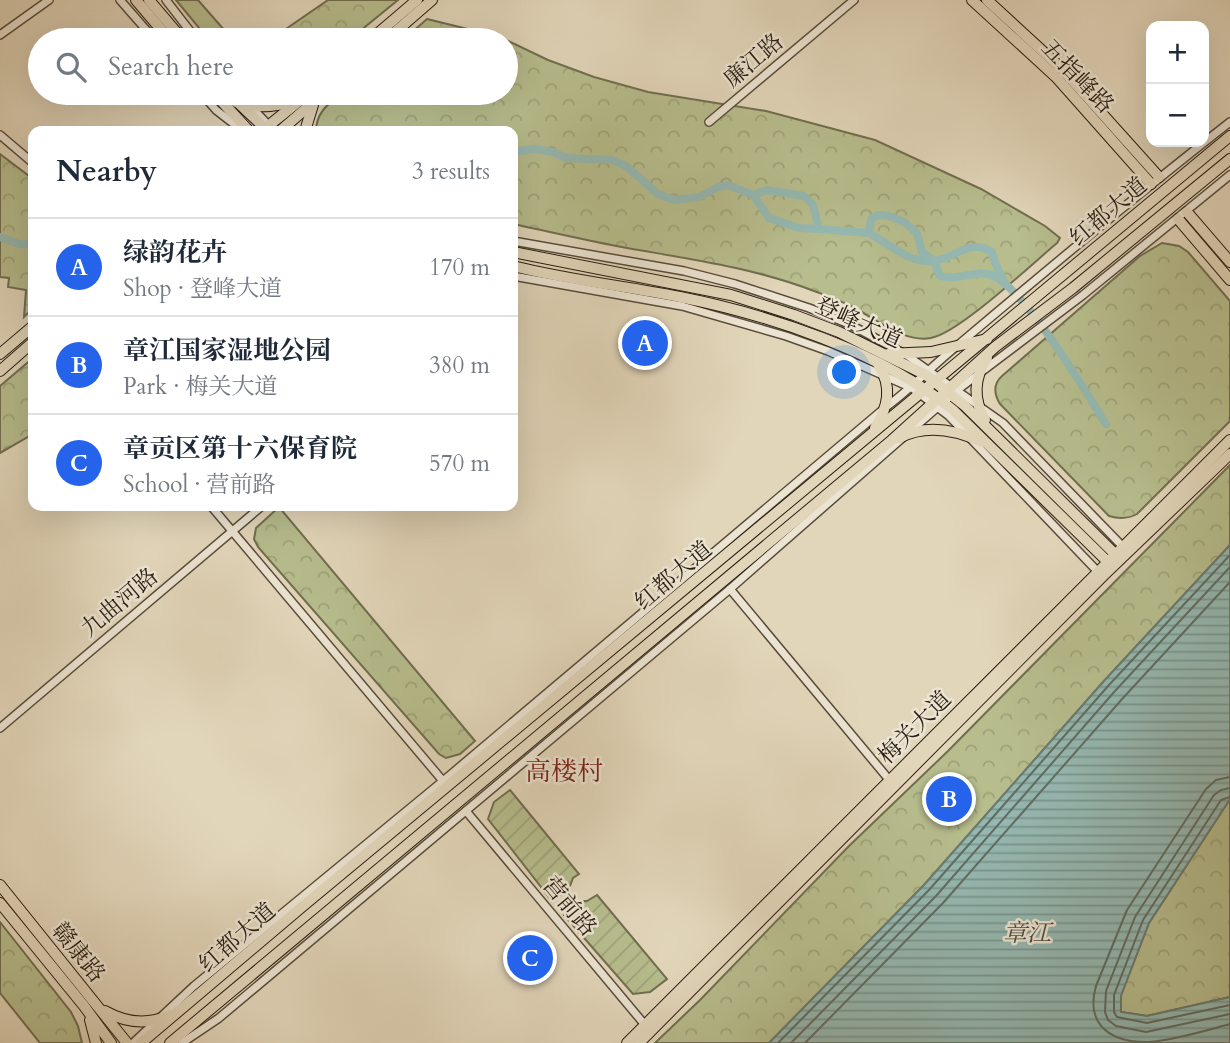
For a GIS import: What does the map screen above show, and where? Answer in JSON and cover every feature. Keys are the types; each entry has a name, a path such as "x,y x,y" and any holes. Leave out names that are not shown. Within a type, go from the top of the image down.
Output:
{"main road":[{"path":"136,0 160,28"},
{"path":"149,0 173,28"},
{"path":"384,28 417,0"},
{"path":"400,28 432,0"},
{"name":"五指峰路","path":"972,0 1056,76 1155,180"},
{"name":"五指峰路","path":"987,0 1062,69 1155,180"},
{"path":"234,105 237,126"},
{"path":"235,105 246,126"},
{"path":"238,105 262,126"},
{"path":"246,105 280,105"},
{"path":"272,126 300,105"},
{"path":"284,126 303,105"},
{"path":"306,126 308,105"},
{"name":"红都大道","path":"141,1043 871,435 933,376 988,339 1230,136"},
{"name":"红都大道","path":"170,1043 939,402 995,347 1073,288 1230,159"},
{"path":"1187,212 1230,262"},
{"path":"1178,219 1230,280"},
{"name":"登峰大道","path":"518,253 731,295 839,332 933,376 996,434 1118,557"},
{"name":"登峰大道","path":"518,274 683,298 729,308 791,326 878,364 939,402 1118,557"},
{"path":"0,354 28,330"},
{"path":"882,353 931,352 988,339"},
{"path":"0,371 28,346"},
{"path":"995,347 980,371 976,389 983,416 996,434"},
{"path":"871,435 886,407 888,394 884,375 878,364"},
{"path":"892,440 908,433 940,430 967,435 991,446"},
{"name":"梅关大道","path":"1118,557 1230,440"},
{"name":"梅关大道","path":"627,1043 1100,574 1230,454"},
{"name":"梅关大道","path":"639,1043 892,783"},
{"name":"赣康路","path":"0,885 127,1043"},
{"name":"赣康路","path":"0,903 111,1043"},
{"path":"98,1006 111,1015 127,1020 157,1020 188,1004"},
{"path":"84,1006 93,1026 96,1043"},
{"path":"184,1042 204,1016"}],"street":[{"path":"0,35 48,0"},
{"path":"120,0 144,28"},
{"path":"166,0 188,28"},
{"name":"廉江路","path":"709,122 855,0"},
{"path":"212,105 235,126"},
{"path":"252,107 264,126"},
{"path":"518,242 684,271 810,308 849,324 905,354 933,376 956,346 1155,180 1230,122"},
{"path":"0,135 28,159"},
{"path":"1118,557 1090,516 1003,423 951,391 1022,343 1143,244 1187,212 1230,174"},
{"path":"518,274 682,306 786,336 919,389"},
{"path":"133,1043 194,986 443,781 886,407 919,389"},
{"path":"184,1042 219,1018 730,589 908,433 939,402 967,435 1100,574"},
{"path":"215,511 443,781"},
{"name":"九曲河路","path":"0,728 256,511"},
{"path":"730,589 892,783"},
{"name":"营前路","path":"466,811 645,1026"}],"green space":[{"path":"176,0 198,0 222,28 199,28"},
{"path":"328,0 398,0 364,28 287,28"},
{"path":"427,19 464,28 417,28"},
{"path":"518,46 594,77 648,92 766,111 875,140 981,189 1045,226 1060,238 977,311 943,333 921,339 901,334 839,301 769,276 518,225 518,126 317,126 320,114 327,105 518,105"},
{"path":"0,154 28,175 28,313 24,317 26,290 8,287 9,278 0,277"},
{"path":"1162,243 1179,246 1188,252 1230,301 1230,421 1137,514 1116,518 1109,516 1000,404 996,386 1002,376 1140,256"},
{"path":"28,362 28,437 0,453 0,386"},
{"path":"1230,465 1230,545 1104,681 924,885 769,1043 655,1043 849,846 948,751"},
{"path":"275,511 282,511 475,741 460,754 446,758 439,754 258,547 254,539 256,528"},
{"path":"510,790 579,874 573,878 570,886 552,901 488,819 494,802"},
{"path":"1230,799 1230,997 1147,1016 1121,1012 1120,996 1149,923"},
{"path":"597,895 667,979 650,992 633,994 564,915 580,901 587,901"},
{"path":"0,922 71,1012 82,1043 40,1043 0,993"}],"water":[{"name":"章江","path":"1230,545 1230,799 1149,923 1121,996 1121,1012 1147,1016 1230,997 1230,1043 769,1043 924,885 1104,681"}],"waterway":[{"path":"518,152 534,149 553,152 566,158 612,160 626,166 658,194 674,200 699,197 728,185 753,195 767,190 804,196 813,205 819,229 869,233 871,219 878,215 904,222 917,233 922,252 934,261 940,276 988,274 1017,295 1052,340 1106,424"},
{"path":"753,195 769,218 799,228 819,229"},
{"path":"869,233 900,252 925,261 942,259 969,248 984,248 992,252 1004,281"},
{"path":"0,237 28,245"}],"place":[{"name":"绿韵花卉","path":"645,343"},
{"name":"章江国家湿地公园","path":"949,799"},
{"name":"章贡区第十六保育院","path":"530,958"}],"district":[{"name":"高楼村","path":"564,771"}]}
